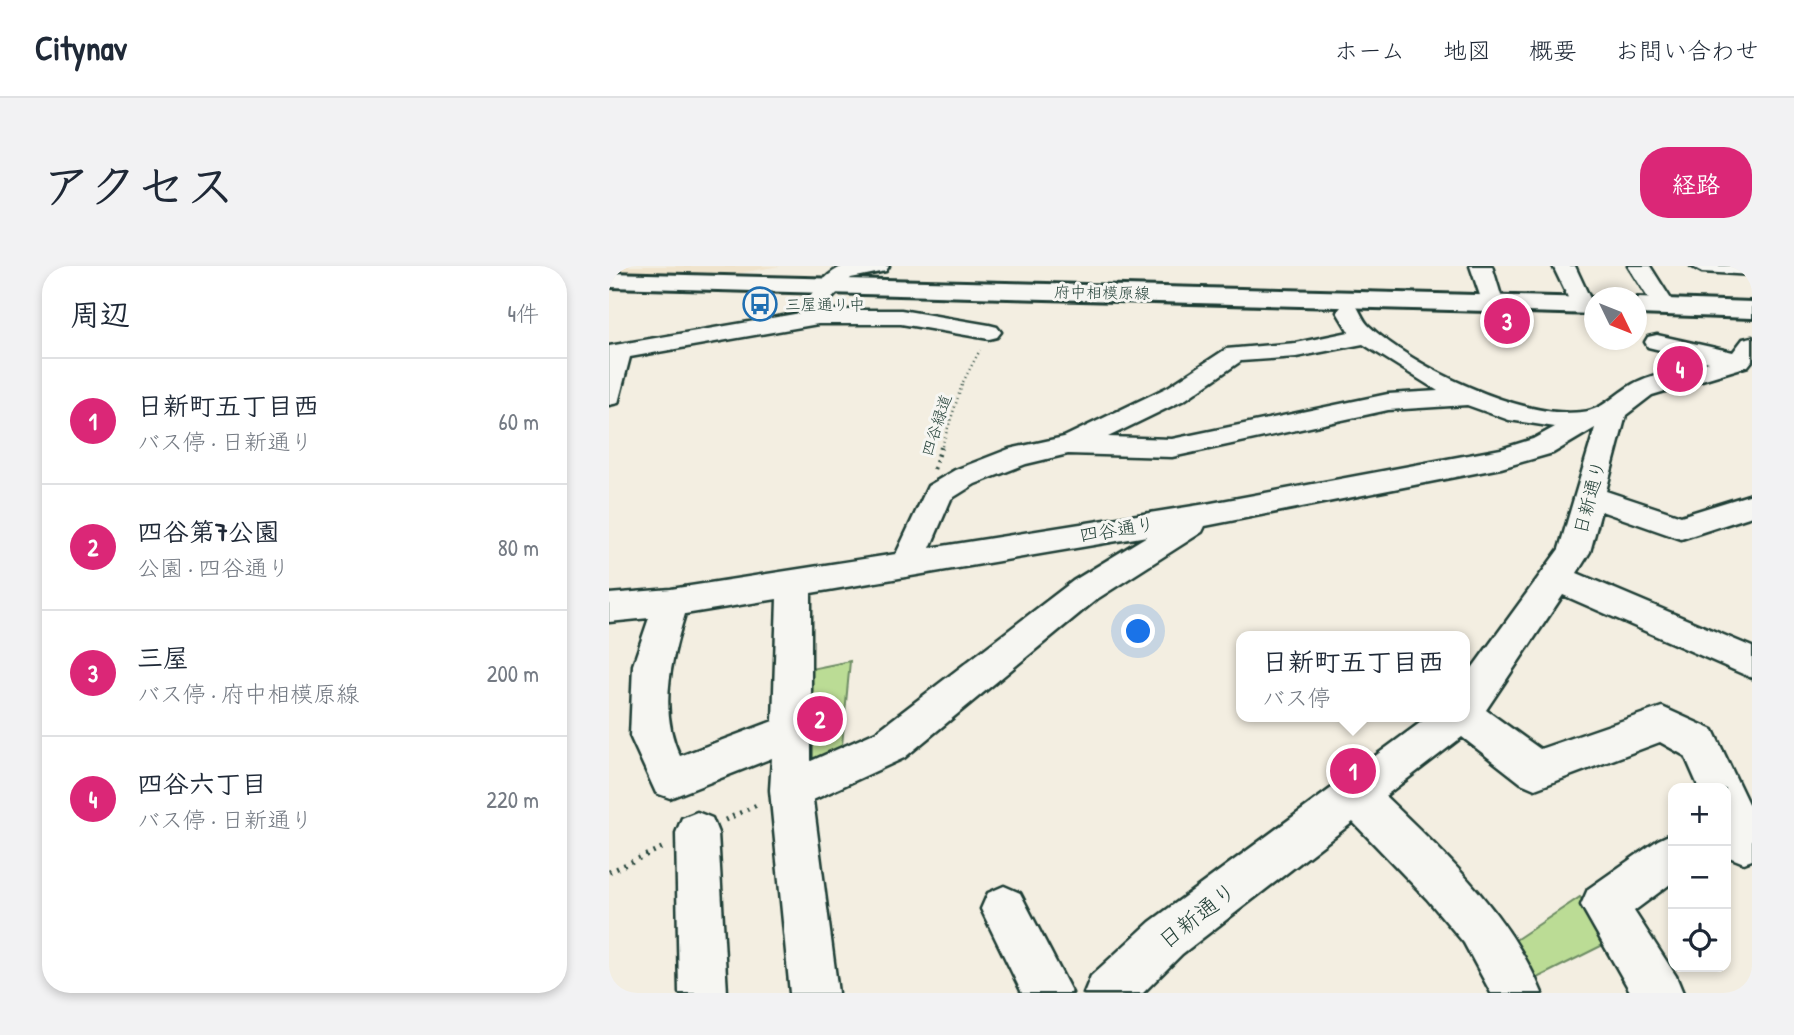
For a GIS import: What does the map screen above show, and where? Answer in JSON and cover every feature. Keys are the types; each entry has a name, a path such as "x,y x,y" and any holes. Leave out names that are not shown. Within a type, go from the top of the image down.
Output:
{"main road":[{"name":"府中相模原線","path":"609,280 825,292 1349,312 1584,310"},
{"name":"府中相模原線","path":"609,294 825,292 1492,302 1584,310"},
{"path":"1647,306 1752,310"},
{"path":"1647,320 1752,323"}],"street":[{"path":"825,292 838,275 854,268 878,266"},
{"path":"1481,266 1492,302"},
{"path":"1564,266 1584,300"},
{"path":"1639,266 1665,307"},
{"path":"1702,266 1752,268"},
{"path":"1349,312 1357,328 1467,397 1525,416 1555,416 1586,422"},
{"path":"609,397 614,352 818,317 901,317 989,332"},
{"path":"907,564 939,493 965,477 1019,456 1068,445 1177,393 1235,354 1296,350 1369,336"},
{"path":"1657,342 1747,357"},
{"path":"1614,411 1643,389 1747,357"},
{"path":"1068,445 1172,448 1388,402 1467,397"},
{"name":"四谷通り","path":"609,608 671,603 1206,515 1501,458 1543,446 1586,422 1614,411"},
{"name":"日新通り","path":"1470,702 1574,552 1614,411"},
{"path":"1590,496 1681,528 1752,505"},
{"path":"790,790 890,745 1085,590 1206,515"},
{"path":"1557,578 1752,663"},
{"path":"794,581 790,790 814,993"},
{"path":"671,603 650,665 650,736 670,779 790,732"},
{"path":"1470,720 1535,770 1662,724 1699,743 1718,783"},
{"name":"日新通り","path":"1108,993 1166,938 1451,722"},
{"path":"1355,795 1444,883 1480,928 1518,993"},
{"path":"1731,817 1740,843"},
{"path":"697,833 703,993"},
{"path":"1659,993 1604,905 1668,859"},
{"path":"1004,909 1048,993"}],"path":[{"name":"四谷緑道","path":"933,473 963,382 989,332"}],"shaded area":[{"path":"609,266 780,266 740,273 617,272 609,271"}],"green space":[{"path":"850,661 840,766 793,785 796,672"},
{"path":"1580,897 1609,942 1529,982 1505,947"}],"place":[{"name":"三屋通り中","path":"760,304"},
{"name":"三屋","path":"1507,321"},
{"name":"四谷六丁目","path":"1680,369"},
{"name":"四谷第7公園","path":"820,719"},
{"name":"日新町五丁目西","path":"1353,771"}]}
